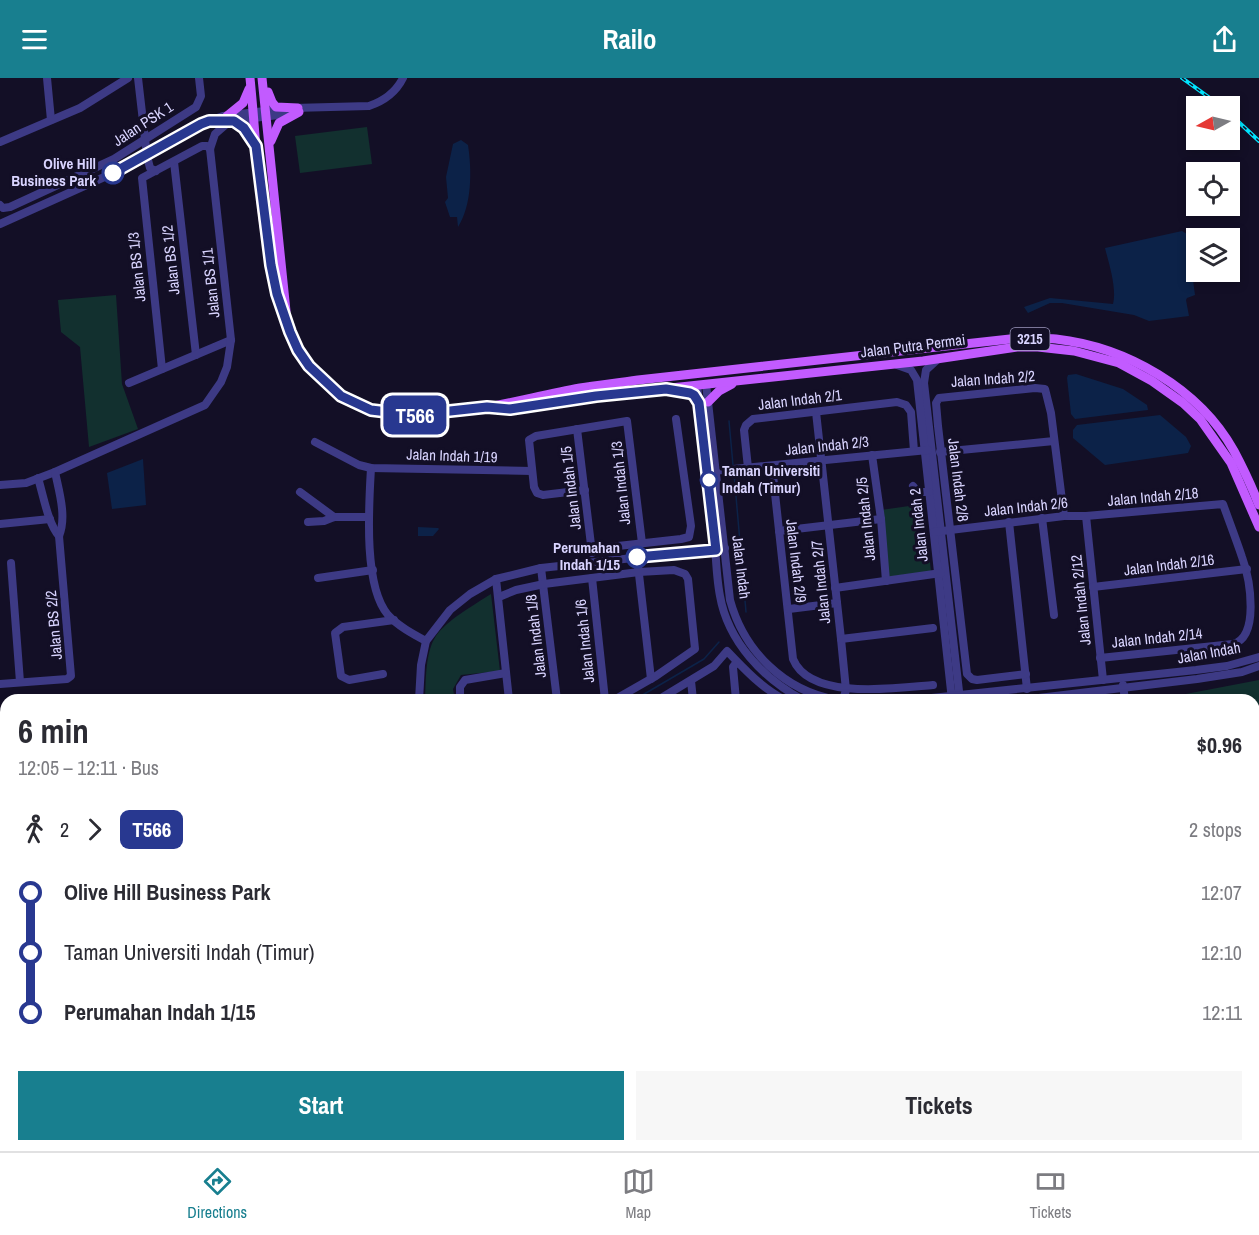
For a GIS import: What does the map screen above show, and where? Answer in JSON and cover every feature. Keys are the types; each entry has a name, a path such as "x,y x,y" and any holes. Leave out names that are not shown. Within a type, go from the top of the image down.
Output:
{"main road":[{"path":"263,78 273,105 298,110"},
{"name":"3215","path":"263,78 287,322"},
{"path":"250,81 247,98 230,119 244,128 256,146"},
{"name":"3215","path":"250,81 271,265 277,294 287,322"},
{"path":"269,149 273,133 279,123 298,110"},
{"name":"Jalan Putra Permai","path":"287,322 298,350 323,381 341,396 371,410 413,415 487,407 581,388 667,377 1010,339 1054,339 1101,349 1128,358 1182,391 1208,415 1233,449 1259,505"},
{"name":"Jalan Putra Permai","path":"487,407 510,409 702,383 938,359 1017,347 1038,346 1074,351 1100,357 1129,368 1173,394 1200,419 1237,473 1259,527"},
{"path":"667,377 702,383 706,376 725,374 729,371"},
{"path":"666,389 690,393 704,403 718,391 743,379"}],"street":[{"path":"47,78 51,120"},
{"path":"0,142 80,108 128,78"},
{"path":"138,78 147,156 150,168 156,171"},
{"name":"Jalan PSK 1","path":"0,205 5,208 13,206 114,159 196,106 200,100 199,78"},
{"path":"0,224 137,162 193,128 209,121 323,107 355,108 379,102 399,86 403,78"},
{"path":"142,178 202,146 210,149 215,134 230,119"},
{"name":"Jalan BS 1/1","path":"0,485 22,483 55,472 205,405 221,382 228,367 231,340 210,149"},
{"name":"Jalan BS 1/3","path":"137,162 142,178 162,369"},
{"name":"Jalan BS 1/2","path":"174,162 196,355"},
{"path":"129,383 231,340"},
{"name":"Jalan Indah 2","path":"937,532 930,492 924,374 938,359"},
{"name":"Jalan Indah 2","path":"891,364 907,368 914,373 918,389 928,450 956,694"},
{"name":"Jalan Indah","path":"702,383 730,600 734,612 750,644 762,661 781,676 818,694"},
{"name":"Jalan Indah 2/2","path":"937,400 943,396 1035,388 1045,390 1048,396 1054,441"},
{"name":"Jalan Indah 2/8","path":"937,400 966,670 969,677 977,680 1026,674"},
{"name":"Jalan Indah 2/1","path":"744,469 744,430 749,422 816,412 903,403 910,412 914,451"},
{"name":"Jalan Indah 2/7","path":"816,412 841,639 845,694"},
{"path":"591,549 681,540 689,537 691,532 676,419"},
{"name":"Jalan Indah 1/3","path":"577,429 625,421 628,423 642,543"},
{"name":"Jalan Indah 1/5","path":"532,471 529,444 533,436 577,429 593,562"},
{"path":"315,441 359,465 371,468 368,517 373,570 379,600 391,617 426,641"},
{"path":"928,450 942,453 1054,441 1064,516"},
{"name":"Jalan Indah 2/3","path":"712,471 928,450"},
{"name":"Jalan Indah 2/5","path":"872,455 881,519 886,581"},
{"name":"Jalan Indah 2/9","path":"772,466 793,659 796,666 806,676 846,690"},
{"name":"Jalan Indah 1/19","path":"371,468 532,471"},
{"path":"532,471 535,491 540,495 585,489"},
{"name":"Jalan Indah","path":"712,471 720,597 728,619 749,657 764,675 793,694"},
{"path":"38,478 50,519 59,536 63,528 55,472"},
{"path":"913,486 918,492 930,492"},
{"path":"300,492 334,517"},
{"name":"Jalan Indah 2/18","path":"1086,516 1223,504 1247,570"},
{"name":"Jalan Indah 2/6","path":"937,532 1042,518 1086,516"},
{"name":"Jalan Indah 2/12","path":"1086,516 1103,680"},
{"path":"308,522 324,521 334,517 368,517"},
{"path":"1042,518 1054,615"},
{"path":"0,524 50,519"},
{"path":"778,531 881,519"},
{"path":"1009,522 1027,689"},
{"name":"Jalan BS 2/2","path":"0,684 68,679 72,676 59,536"},
{"path":"419,694 421,665 426,641 450,610 470,594 496,579 541,568 725,548"},
{"path":"637,557 651,679"},
{"path":"12,563 20,682"},
{"name":"Jalan Indah 1/8","path":"541,568 556,694"},
{"path":"318,578 373,570"},
{"path":"499,597 516,590 544,584 639,572 674,570 685,574 688,579 696,646 690,654 625,694"},
{"name":"Jalan Indah 2/16","path":"1093,587 1247,570"},
{"name":"Jalan Indah 2/14","path":"1100,658 1240,643 1250,637 1256,624 1254,589 1247,570"},
{"path":"835,588 941,573"},
{"name":"Jalan Indah 1/6","path":"592,578 604,694"},
{"path":"496,579 508,694"},
{"path":"789,609 837,603"},
{"path":"382,674 349,680 343,678 340,673 335,633 343,627 370,624 391,617"},
{"path":"841,639 933,628"},
{"path":"668,694 714,666 725,652 728,652 736,663 771,694"},
{"name":"Jalan Indah","path":"983,694 1216,668 1259,657"},
{"path":"735,694 733,667 736,663"},
{"name":"Jalan Indah","path":"1069,694 1197,680 1242,672 1259,666"},
{"path":"460,694 460,687 465,680 506,673"},
{"path":"776,694 781,676"},
{"path":"1123,677 1125,694"},
{"path":"691,681 692,694"},
{"path":"1076,683 1077,693"},
{"path":"846,690 933,685"}],"green space":[{"path":"367,127 372,164 300,173 295,136"},
{"path":"116,295 122,384 138,429 89,447 80,347 61,332 58,300"},
{"path":"923,504 931,571 888,577 881,510"},
{"path":"491,594 500,671 461,675 453,689 454,694 425,694 428,659 432,643 441,630"},
{"path":"1259,680 1259,694 1186,694"}],"water":[{"path":"461,140 468,145 470,177 466,209 458,227 457,217 450,217 445,202 448,198 446,177 453,144"},
{"path":"1182,231 1186,233 1186,282 1193,282 1195,295 1186,300 1189,316 1149,321 1134,315 1062,303 1050,303 1028,313 1024,307 1050,298 1113,304 1113,283 1105,248"},
{"path":"1076,374 1123,389 1147,405 1148,410 1075,419 1071,414 1067,378 1068,375"},
{"path":"1160,415 1186,437 1191,446 1188,453 1105,465 1073,438 1073,430 1077,425"},
{"path":"143,459 146,505 112,509 107,473"},
{"path":"418,527 439,529 433,536 418,536"}],"waterway":[{"path":"729,421 733,465"},
{"path":"734,473 746,612"},
{"path":"644,694 704,659 719,642"}],"railway":[{"path":"1182,78 1207,96"},
{"path":"1240,123 1259,141"}],"bus line":[{"name":"T566","path":"113,173 132,165 193,128 209,121 234,121 244,128 256,146 271,265 277,294 292,340 309,366 323,381 341,396 371,410 413,415 487,407 510,409 596,396 666,389 694,395 699,403 716,550 637,557"}],"place":[{"name":"Olive Hill Business Park","path":"113,173"},
{"name":"Taman Universiti Indah (Timur)","path":"709,480"},
{"name":"Perumahan Indah 1/15","path":"637,557"}]}
